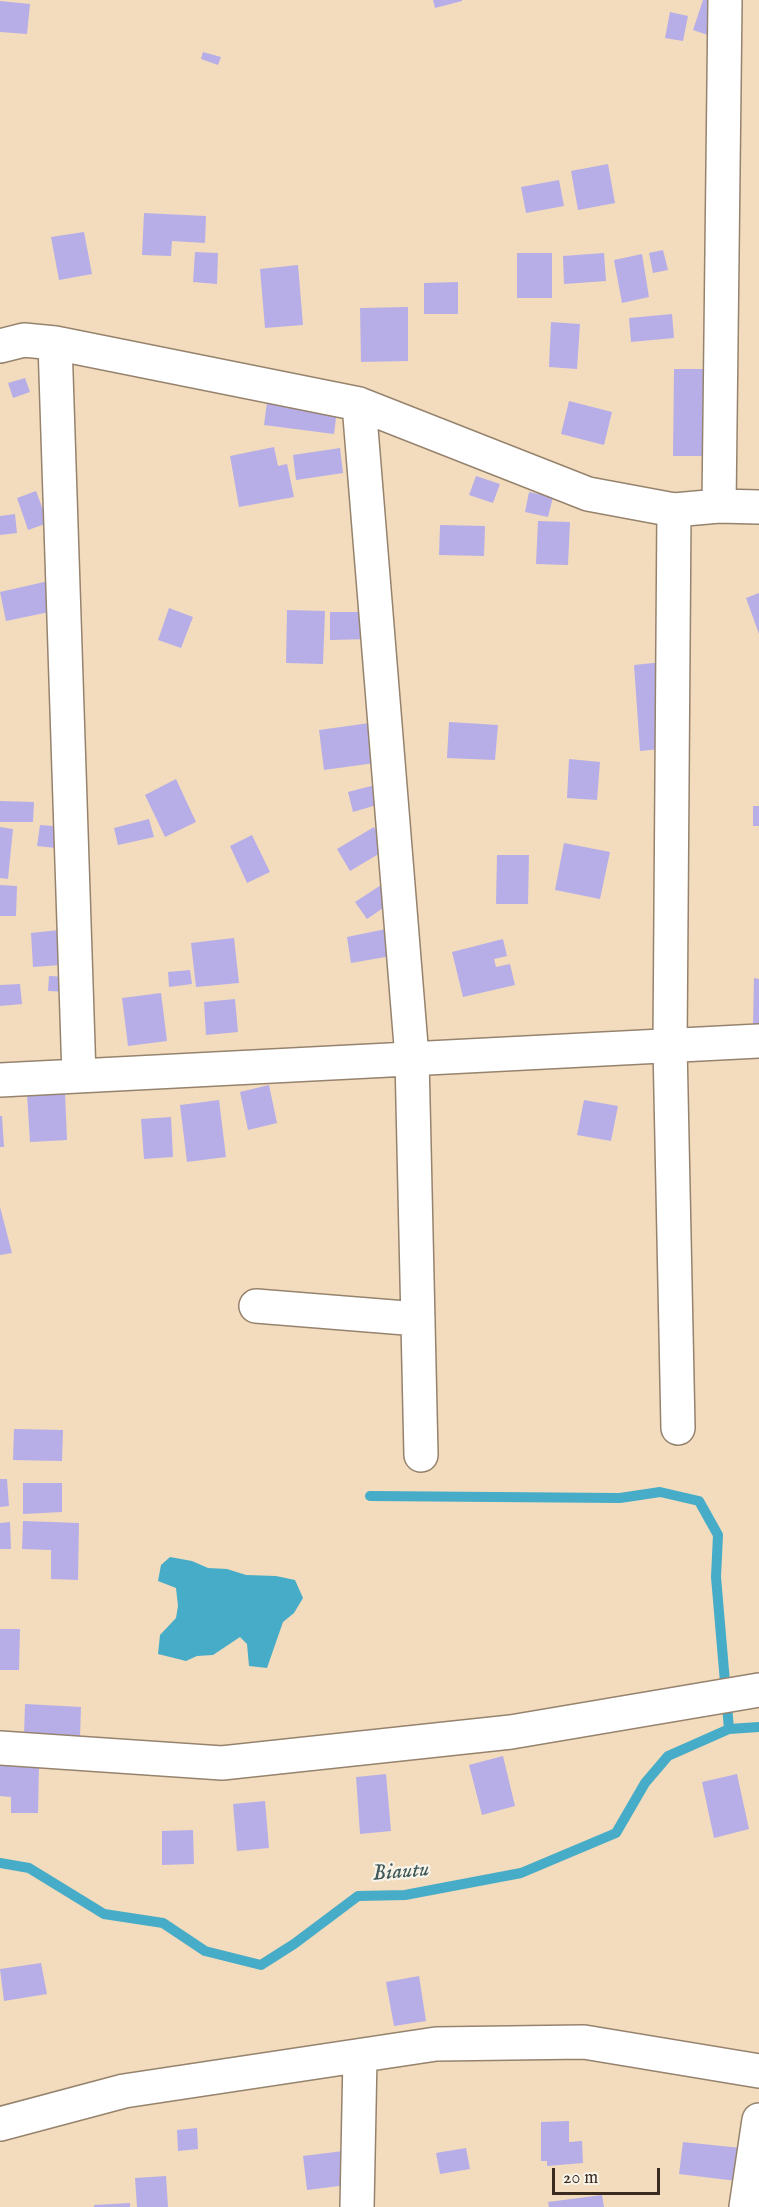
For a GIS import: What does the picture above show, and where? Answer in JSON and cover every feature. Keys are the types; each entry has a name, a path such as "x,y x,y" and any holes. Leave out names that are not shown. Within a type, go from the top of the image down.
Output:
{"street":[{"path":"719,506 725,0"},
{"path":"79,1076 20,339 359,405 588,494 674,510 719,506 759,507"},
{"path":"359,405 412,1058 421,1455"},
{"path":"674,510 670,1045 678,1428"},
{"path":"0,1080 759,1041"},
{"path":"256,1306 418,1319"},
{"path":"0,1748 222,1763 511,1732 752,1691"},
{"path":"0,2124 124,2091 436,2044 584,2042 759,2072"},
{"path":"357,2207 360,2057"},
{"path":"746,2207 759,2121"}],"water":[{"path":"170,1557 192,1561 208,1568 227,1569 246,1575 276,1576 295,1580 303,1598 294,1613 283,1622 267,1668 249,1666 247,1644 240,1637 213,1655 197,1656 186,1661 158,1654 160,1635 176,1618 178,1606 176,1588 158,1581 161,1565"}],"building":[{"path":"433,0 462,0 462,1 435,8"},
{"path":"703,0 714,0 743,9 732,43 693,30"},
{"path":"0,1 30,4 27,34 0,32"},
{"path":"670,12 688,16 683,41 665,38"},
{"path":"203,52 221,57 218,65 201,59"},
{"path":"608,164 615,203 578,210 571,171"},
{"path":"559,180 564,206 526,213 521,187"},
{"path":"144,213 206,216 205,243 172,241 171,256 142,255"},
{"path":"84,232 92,274 59,280 51,237"},
{"path":"663,250 668,270 653,273 649,253"},
{"path":"195,252 218,253 217,284 193,282"},
{"path":"517,253 552,253 552,298 517,298"},
{"path":"604,253 606,281 564,284 563,256"},
{"path":"642,254 649,297 622,303 614,260"},
{"path":"298,265 303,325 265,328 260,269"},
{"path":"458,282 458,314 424,314 424,283"},
{"path":"408,307 408,361 361,362 360,308"},
{"path":"672,314 674,338 631,342 629,318"},
{"path":"551,322 580,324 577,369 549,367"},
{"path":"674,369 719,369 718,456 673,456"},
{"path":"25,378 30,392 13,398 8,383"},
{"path":"569,401 612,412 604,445 561,434"},
{"path":"267,402 337,410 334,434 264,425"},
{"path":"274,447 278,466 287,464 294,497 239,507 230,456"},
{"path":"340,448 343,473 296,480 293,455"},
{"path":"476,476 500,484 493,503 469,495"},
{"path":"36,491 48,523 28,530 17,498"},
{"path":"529,492 553,497 548,517 525,512"},
{"path":"15,514 17,533 0,535 0,516"},
{"path":"538,521 570,522 568,565 536,564"},
{"path":"440,525 485,526 484,556 439,555"},
{"path":"53,580 59,610 6,621 0,592"},
{"path":"759,593 759,634 746,598"},
{"path":"169,608 193,617 181,648 158,640"},
{"path":"287,610 325,611 323,664 286,663"},
{"path":"330,612 371,612 371,639 330,640"},
{"path":"663,662 670,748 640,751 634,665"},
{"path":"377,722 382,762 324,770 319,730"},
{"path":"449,722 498,725 495,760 447,758"},
{"path":"569,759 600,762 597,800 567,798"},
{"path":"176,779 196,822 165,837 145,795"},
{"path":"375,785 380,804 353,812 348,792"},
{"path":"0,801 34,802 33,822 0,822"},
{"path":"753,806 759,806 759,826 753,826"},
{"path":"149,819 154,837 118,845 114,828"},
{"path":"40,825 67,827 65,849 37,846"},
{"path":"0,827 13,829 8,879 0,878"},
{"path":"374,827 387,849 350,871 337,849"},
{"path":"252,835 270,872 247,883 230,846"},
{"path":"564,843 610,852 600,899 555,890"},
{"path":"497,855 529,855 528,904 496,904"},
{"path":"0,885 17,886 16,916 0,916"},
{"path":"381,885 392,902 367,919 355,902"},
{"path":"386,929 391,956 351,963 347,937"},
{"path":"59,930 61,965 33,967 31,933"},
{"path":"234,938 239,983 196,987 191,943"},
{"path":"503,939 507,956 494,959 496,967 510,964 515,985 463,997 452,952"},
{"path":"190,970 192,984 169,987 168,972"},
{"path":"49,976 70,977 69,992 48,991"},
{"path":"754,978 759,979 759,1024 753,1024"},
{"path":"20,984 22,1004 0,1006 0,985"},
{"path":"161,993 167,1041 128,1046 122,998"},
{"path":"235,999 238,1032 206,1035 204,1002"},
{"path":"269,1085 277,1123 248,1130 240,1092"},
{"path":"65,1092 67,1140 30,1142 27,1094"},
{"path":"219,1100 226,1157 187,1162 180,1105"},
{"path":"584,1100 618,1106 611,1141 577,1135"},
{"path":"0,1116 2,1116 4,1147 0,1147"},
{"path":"171,1117 173,1157 144,1159 141,1119"},
{"path":"0,1207 12,1253 0,1255"},
{"path":"14,1429 63,1430 62,1461 13,1460"},
{"path":"0,1479 7,1479 9,1506 0,1507"},
{"path":"23,1483 62,1483 62,1512 23,1514"},
{"path":"23,1521 79,1523 78,1580 51,1579 51,1550 22,1549"},
{"path":"10,1522 11,1549 0,1549 0,1523"},
{"path":"0,1629 20,1629 19,1670 0,1670"},
{"path":"25,1704 81,1707 80,1737 24,1735"},
{"path":"503,1756 515,1806 482,1815 469,1765"},
{"path":"0,1765 39,1765 38,1813 11,1813 11,1797 0,1796"},
{"path":"386,1774 391,1831 360,1834 356,1777"},
{"path":"737,1774 749,1829 714,1838 702,1782"},
{"path":"265,1801 269,1848 237,1851 233,1804"},
{"path":"193,1830 194,1864 162,1865 162,1831"},
{"path":"41,1963 47,1994 4,2001 0,1969"},
{"path":"419,1976 426,2021 394,2026 386,1982"},
{"path":"569,2121 569,2142 582,2141 583,2163 547,2166 547,2161 541,2161 541,2122"},
{"path":"197,2128 198,2149 178,2151 177,2130"},
{"path":"683,2142 741,2148 737,2181 679,2174"},
{"path":"466,2148 470,2169 440,2174 436,2153"},
{"path":"343,2151 347,2185 307,2190 303,2156"},
{"path":"166,2176 168,2207 137,2207 135,2178"},
{"path":"602,2195 604,2207 549,2207 548,2202"},
{"path":"130,2203 130,2207 94,2207 94,2205"}],"waterway":[{"path":"370,1496 620,1498 660,1492 699,1501 718,1535 716,1577 729,1729"},
{"name":"Biautu","path":"0,1863 29,1868 104,1914 163,1923 205,1951 261,1965 294,1944 358,1896 405,1895 521,1873 616,1833 645,1783 668,1756 729,1729 759,1727"}]}
